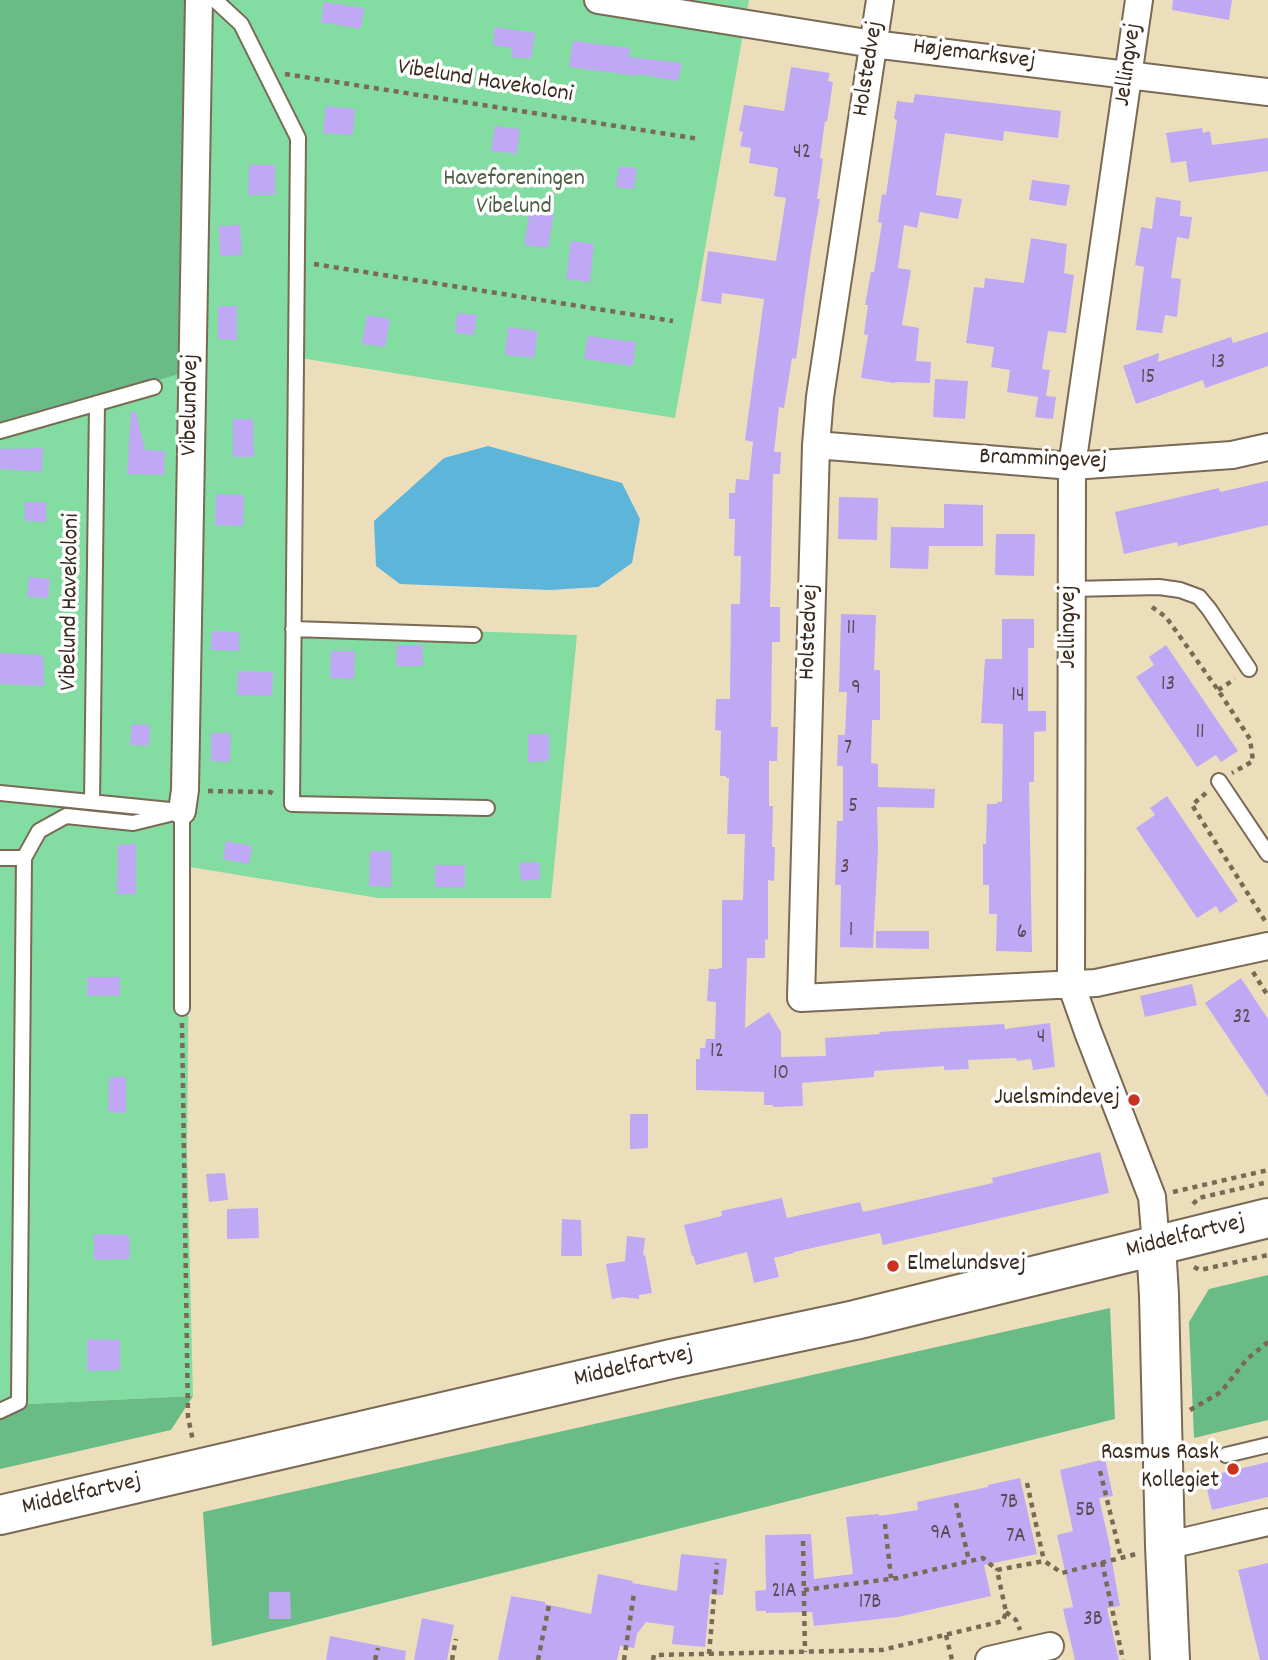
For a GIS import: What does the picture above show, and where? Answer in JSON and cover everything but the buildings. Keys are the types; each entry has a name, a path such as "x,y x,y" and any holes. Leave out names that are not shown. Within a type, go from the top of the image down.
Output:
{"main road":[{"name":"Middelfartvej","path":"0,1514 658,1362 855,1320 1268,1217"},
{"path":"1156,1245 1170,1660"}],"street":[{"name":"Vibelundvej","path":"183,800 199,0"},
{"name":"Højemarksvej","path":"598,0 873,44 1268,92"},
{"name":"Holstedvej","path":"880,0 820,397 816,446 801,998 1071,984"},
{"name":"Jellingvej","path":"1139,0 1072,467 1071,984 1152,1197 1156,1245"},
{"name":"Brammingevej","path":"816,446 1072,467 1231,456 1268,447"},
{"path":"1071,984 1096,983 1268,946"},
{"path":"1165,1546 1268,1522"},
{"path":"989,1660 1050,1646"}],"lane":[{"path":"215,0 241,24 298,138 292,804 487,808"},
{"path":"0,431 154,387"},
{"name":"Vibelund Havekoloni","path":"92,802 97,403"},
{"path":"1071,589 1158,587 1180,590 1199,597 1249,669"},
{"path":"293,629 474,635"},
{"path":"1219,781 1268,854"},
{"path":"0,793 92,802 183,800"},
{"path":"0,1411 19,1402 24,858 39,831 66,816 133,823 183,800"},
{"path":"182,1008 183,800"},
{"path":"0,858 24,858"},
{"path":"1226,1455 1268,1445"}],"path":[{"name":"Vibelund Havekoloni","path":"265,71 699,139"},
{"path":"297,261 673,321"},
{"path":"1139,607 1153,607 1166,617 1250,739 1253,761 1219,781 1192,805 1268,926"},
{"path":"183,800 270,792 292,804"},
{"path":"182,1008 188,1418 199,1469"},
{"path":"1152,1197 1268,1170"},
{"path":"1162,1426 1221,1391 1247,1359 1268,1342"},
{"path":"1100,1471 1121,1558"},
{"path":"1027,1483 1044,1561 1062,1573 1165,1546"},
{"path":"956,1503 969,1561"},
{"path":"885,1524 891,1578"},
{"path":"803,1541 805,1652"},
{"path":"653,1660 654,1655 882,1650 1003,1621 1006,1612 997,1570 983,1558 891,1578 804,1590"},
{"path":"997,1570 1044,1561"},
{"path":"709,1654 717,1563"},
{"path":"1102,1563 1123,1660"},
{"path":"624,1660 634,1594"},
{"path":"538,1660 549,1605"},
{"path":"946,1635 952,1660"},
{"path":"452,1660 456,1639"},
{"path":"375,1660 378,1648"},
{"path":"882,1650 883,1660"}],"green space":[{"path":"0,0 195,0 189,371 0,426"},
{"name":"Haveforeningen Vibelund","path":"195,0 749,0 675,418 300,358 298,625 577,635 551,898 378,898 190,867 187,1150 193,1396 29,1404 0,1417 0,426"},
{"path":"1268,1275 1268,1420 1194,1438 1189,1322 1209,1289"},
{"path":"1110,1308 1115,1419 212,1646 203,1512"},
{"path":"193,1396 171,1430 0,1469 0,1417 29,1404"}],"water":[{"path":"488,446 622,483 640,519 632,563 598,587 550,590 400,584 376,566 374,521 444,458"}],"place":[{"name":"Juelsmindevej","path":"1134,1100"},
{"name":"Elmelundsvej","path":"893,1266"},
{"name":"Rasmus Rask Kollegiet","path":"1233,1469"}]}
